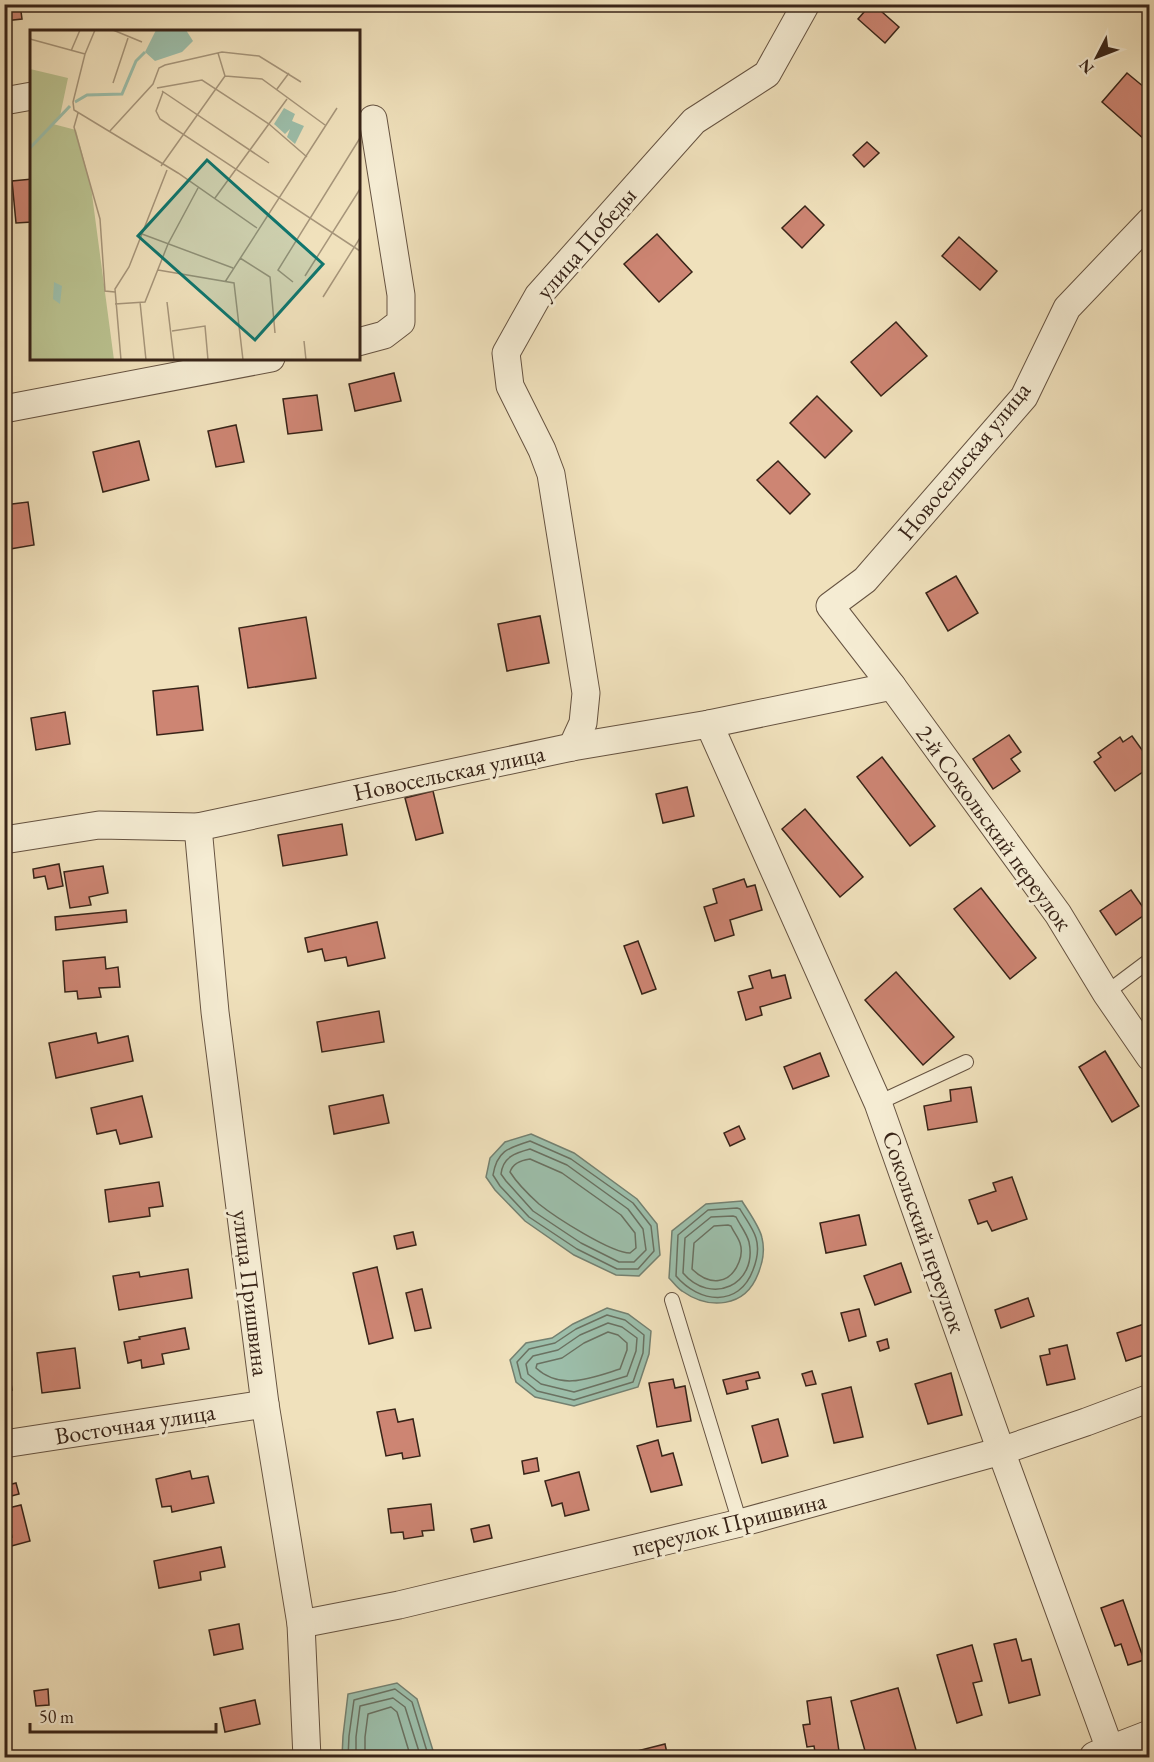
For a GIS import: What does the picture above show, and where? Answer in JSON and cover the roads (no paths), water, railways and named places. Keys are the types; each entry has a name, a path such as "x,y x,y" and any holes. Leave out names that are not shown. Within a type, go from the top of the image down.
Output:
{"street":[{"name":"улица Победы","path":"572,747 582,723 586,693 551,474 542,450 510,386 506,353 538,296 694,121 767,74 806,4"},
{"path":"4,101 30,96"},
{"path":"360,342 384,336 400,322 401,295 373,119"},
{"name":"Новосельская улица","path":"830,606 865,579 1024,397 1067,308 1149,221"},
{"path":"4,409 261,360"},
{"name":"2-й Сокольский переулок","path":"830,606 892,686 1058,914 1106,993 1149,1057"},
{"name":"Новосельская улица","path":"4,840 99,825 198,827 572,747 709,724 892,686"},
{"name":"Сокольский переулок","path":"709,724 878,1103 1001,1451 1103,1755"},
{"name":"улица Пришвина","path":"198,827 215,1012 265,1404 301,1624 307,1758"},
{"name":"переулок Пришвина","path":"301,1624 399,1605 740,1523 1001,1451 1149,1398"},
{"name":"Восточная улица","path":"4,1444 265,1404"},
{"path":"1103,1755 1149,1737"}],"lane":[{"path":"1106,993 1149,960"},
{"path":"878,1103 966,1062"},
{"path":"672,1300 740,1523"}],"water":[{"path":"531,1134 574,1153 637,1199 657,1224 660,1255 639,1276 616,1275 574,1255 525,1221 495,1190 486,1177 490,1158 505,1142"},
{"path":"742,1201 754,1219 763,1242 758,1274 744,1294 735,1299 714,1303 692,1297 677,1287 669,1278 672,1231 706,1204"},
{"path":"607,1308 628,1314 651,1331 649,1354 638,1387 574,1406 535,1397 516,1382 510,1360 526,1343 552,1338 573,1324"},
{"path":"397,1683 417,1699 435,1757 342,1757 348,1694"}]}
